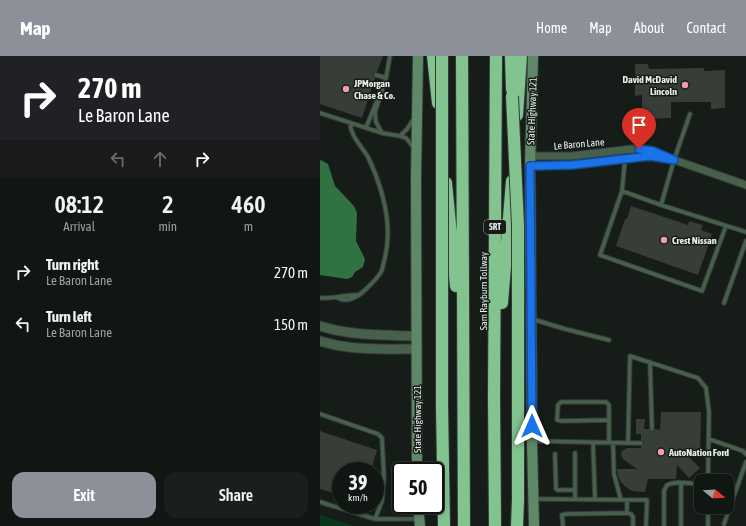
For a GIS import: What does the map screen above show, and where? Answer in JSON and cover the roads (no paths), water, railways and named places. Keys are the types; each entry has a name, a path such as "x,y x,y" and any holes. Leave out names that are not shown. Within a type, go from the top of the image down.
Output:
{"highway":[{"path":"433,56 464,365"},
{"path":"442,56 442,462"},
{"name":"Sam Rayburn Tollway","path":"462,56 464,526"},
{"name":"Sam Rayburn Tollway","path":"495,526 494,397 496,56"},
{"path":"511,56 518,225 518,526"},
{"path":"494,397 522,56"},
{"path":"438,526 439,514"},
{"path":"443,514 444,526"}],"main road":[{"name":"State Highway 121","path":"417,462 416,151 418,56"},
{"name":"State Highway 121","path":"533,56 531,161 532,442 534,526"}],"street":[{"name":"Le Baron Lane","path":"531,161 639,149 653,151 674,160 746,185"},
{"name":"Le Baron Lane","path":"531,161 572,165 650,156 674,160"},
{"path":"320,326 346,332 365,334 416,336"},
{"path":"320,341 342,346 363,348 416,349"}],"lane":[{"path":"382,133 376,122 376,112 386,78 390,56"},
{"path":"376,75 386,78"},
{"path":"366,128 376,103 381,95"},
{"path":"320,112 382,133 406,138 416,151"},
{"path":"400,136 412,124 417,112"},
{"path":"661,205 674,160 690,114"},
{"path":"320,298 331,299 350,295 360,295 382,271 387,250 388,221 382,191 367,156 350,130 350,123"},
{"path":"625,159 622,191 600,255 702,291 726,226"},
{"path":"622,191 746,232"},
{"path":"724,303 746,241"},
{"path":"532,319 609,340"},
{"path":"628,443 630,356 698,378 706,388 709,412 708,474"},
{"path":"650,362 652,429"},
{"path":"609,420 557,420 558,405 562,402 606,402 610,405 609,420 614,474 621,500"},
{"path":"320,414 378,434 382,438 384,478 382,501 375,519"},
{"path":"709,439 743,451 746,454"},
{"path":"532,442 641,443"},
{"path":"593,443 595,499"},
{"path":"575,453 575,499"},
{"path":"555,454 556,489 575,490"},
{"path":"724,524 746,462"},
{"path":"664,526 664,491 667,485 671,483 694,484"},
{"path":"681,483 681,526"},
{"path":"533,499 647,500 646,526"},
{"path":"627,500 627,513"},
{"path":"320,502 375,519 419,523"},
{"path":"563,526 562,516 566,514 627,513 632,514 633,526"},
{"path":"708,514 708,526"}],"place":[{"name":"David McDavid Lincoln","path":"685,85"},
{"name":"JPMorgan Chase & Co.","path":"346,89"},
{"name":"Crest Nissan","path":"664,240"},
{"name":"AutoNation Ford","path":"661,452"}]}
